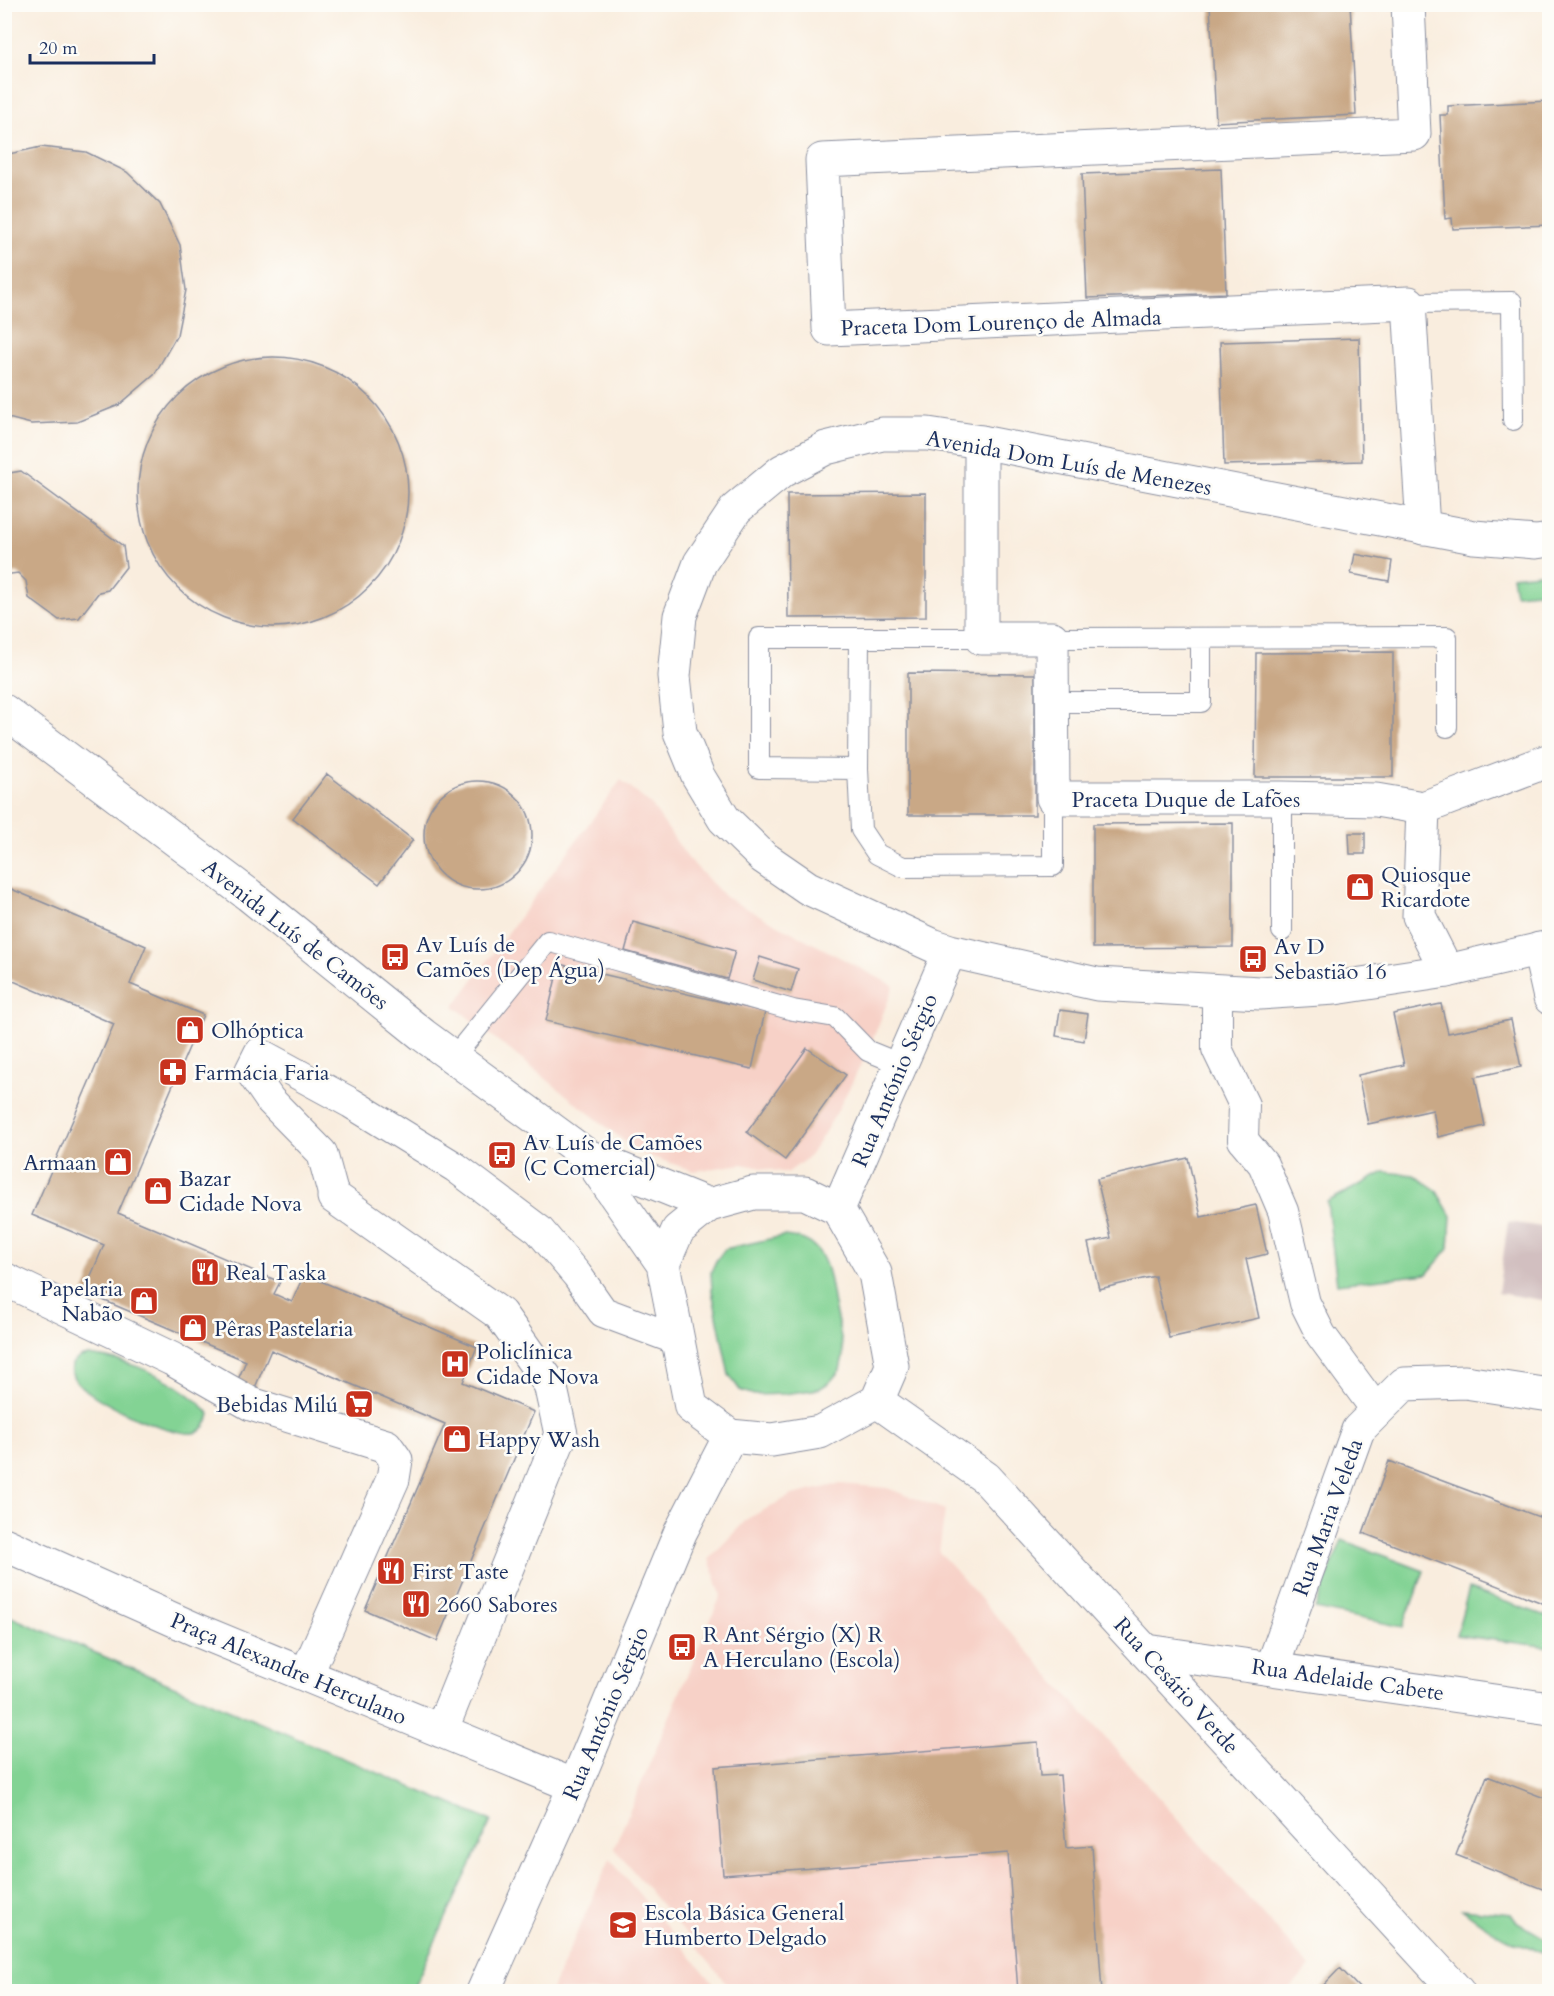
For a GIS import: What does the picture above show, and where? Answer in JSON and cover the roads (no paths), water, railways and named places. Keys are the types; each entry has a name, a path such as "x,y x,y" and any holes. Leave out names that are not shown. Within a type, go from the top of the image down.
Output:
{"street":[{"name":"Praceta Dom Lourenço de Almada","path":"1408,4 1414,134 822,160 829,329 1409,303"},
{"path":"1409,303 1423,528"},
{"name":"Avenida Dom Luís de Menezes","path":"1544,948 1447,971 1335,988 1260,993 1097,984 950,951 932,945 808,888 763,856 724,819 698,776 680,732 674,675 680,616 700,563 736,509 782,471 826,448 882,434 928,434 981,442 1474,537 1536,542 1550,540"},
{"path":"981,442 981,638 1052,638"},
{"name":"Praceta Duque de Lafões","path":"1052,638 1053,798 1376,800 1423,808"},
{"name":"Avenida Luís de Camões","path":"4,711 249,895 423,1035 588,1156"},
{"path":"1447,971 1419,916 1423,808 1550,760"},
{"path":"1544,948 1550,998"},
{"name":"Rua António Sérgio","path":"838,1209 950,951"},
{"path":"1217,991 1217,1049 1244,1105 1243,1140 1263,1164 1283,1211 1305,1303 1321,1335 1377,1411"},
{"path":"441,1731 561,1434 550,1384 500,1314 334,1197 322,1153 270,1100 250,1071 259,1053 351,1103 455,1167 539,1230 577,1275 603,1312 678,1340"},
{"path":"588,1156 709,1205"},
{"path":"588,1156 663,1264 692,1407 730,1436 772,1440 820,1432 877,1401 892,1366 876,1273 838,1209 805,1193 753,1193 709,1205 678,1230 663,1264"},
{"path":"4,1279 172,1359 251,1404 386,1446 396,1460 393,1479 306,1675"},
{"name":"Rua Maria Veleda","path":"1272,1668 1358,1430 1404,1384 1465,1382 1550,1395"},
{"name":"Rua Cesário Verde","path":"877,1401 986,1478 1458,1991"},
{"name":"Rua António Sérgio","path":"483,1992 575,1786 680,1533 730,1436"},
{"name":"Praça Alexandre Herculano","path":"4,1545 199,1631 575,1786"},
{"name":"Rua Adelaide Cabete","path":"1146,1651 1550,1709"}],"lane":[{"path":"1409,303 1512,302 1513,420"},
{"path":"1052,638 1447,637 1447,727"},
{"path":"858,769 759,768 759,638 981,638"},
{"path":"859,638 858,769 861,831 877,854 903,867 1053,866 1053,798"},
{"path":"1053,702 1201,702 1201,638"},
{"path":"1282,798 1282,931"},
{"path":"454,1057 548,941 793,1010 835,1017 868,1051 900,1064"}],"place":[{"name":"Quiosque Ricardote","path":"1360,887"},
{"name":"Av Luís de Camões (Dep Água)","path":"395,957"},
{"name":"Av D Sebastião 16","path":"1253,959"},
{"name":"Olhóptica","path":"190,1030"},
{"name":"Farmácia Faria","path":"173,1072"},
{"name":"Av Luís de Camões (C Comercial)","path":"502,1155"},
{"name":"Armaan","path":"118,1162"},
{"name":"Bazar Cidade Nova","path":"158,1191"},
{"name":"Real Taska","path":"205,1272"},
{"name":"Papelaria Nabão","path":"144,1301"},
{"name":"Pêras Pastelaria","path":"193,1328"},
{"name":"Policlínica Cidade Nova","path":"455,1364"},
{"name":"Bebidas Milú","path":"359,1404"},
{"name":"Happy Wash","path":"457,1439"},
{"name":"First Taste","path":"391,1571"},
{"name":"2660 Sabores","path":"416,1604"},
{"name":"R Ant Sérgio (X) R A Herculano (Escola)","path":"682,1647"},
{"name":"Escola Básica General Humberto Delgado","path":"623,1925"}]}
